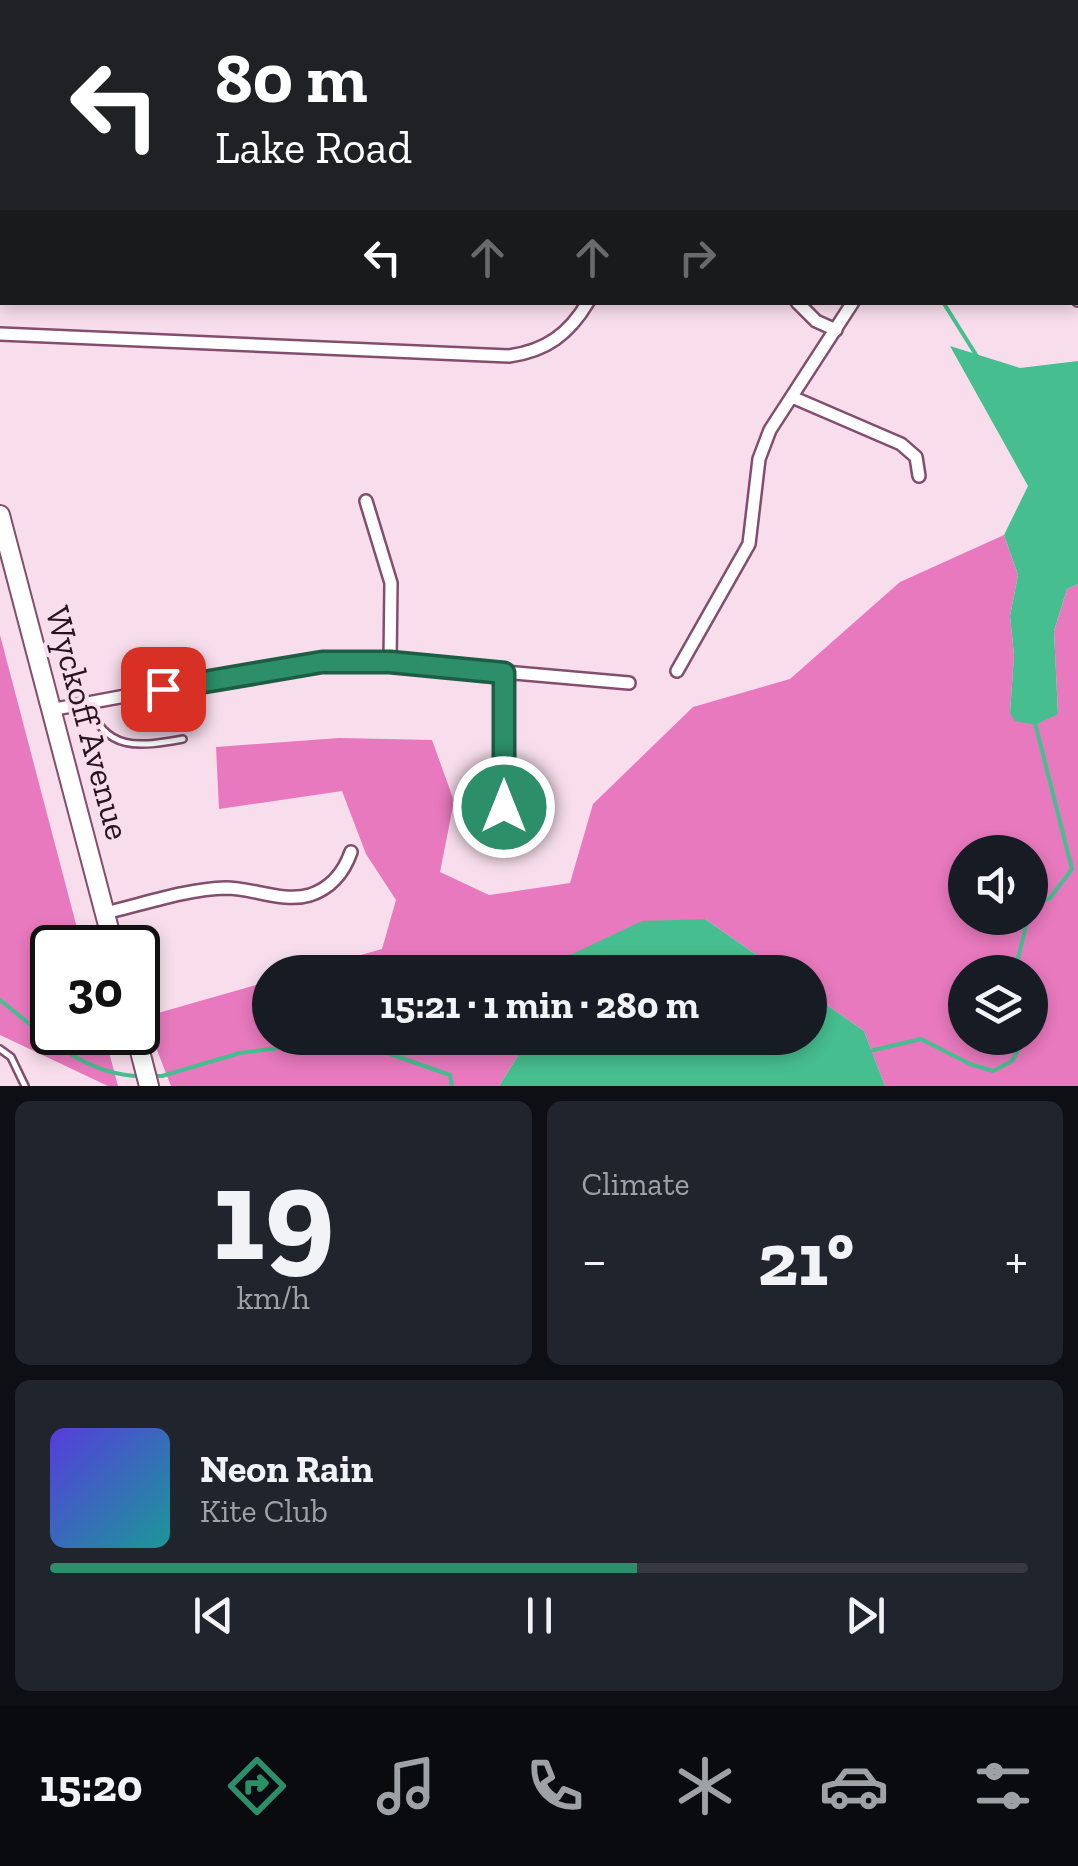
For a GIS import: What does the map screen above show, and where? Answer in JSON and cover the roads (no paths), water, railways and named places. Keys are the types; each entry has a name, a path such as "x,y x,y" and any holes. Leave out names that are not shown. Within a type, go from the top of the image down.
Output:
{"main road":[{"name":"Wyckoff Avenue","path":"0,515 108,925"},
{"path":"141,1055 149,1086"}],"street":[{"path":"0,334 509,356 557,340 586,305"},
{"path":"800,305 816,320 836,330"},
{"path":"677,671 743,560 752,528 763,445 851,305"},
{"path":"792,396 901,444 916,457 918,476"},
{"path":"366,501 391,583 390,662"},
{"path":"50,710 281,666 322,662 390,662 629,683"},
{"path":"504,673 505,841"},
{"path":"105,913 200,890 224,888 284,896 310,895 334,881 352,852"}],"lane":[{"path":"88,703 94,722 117,742 183,740"},
{"path":"0,1049 11,1058 25,1086"}],"waterway":[{"path":"945,305 978,358"},
{"path":"1035,723 1072,869 1048,899"},
{"path":"1019,955 1024,935"},
{"path":"0,1000 83,1061 121,1074 142,1076"},
{"path":"151,1076 240,1053 347,1039 450,1075 452,1086"},
{"path":"870,1051 921,1039 948,1053"},
{"path":"952,1055 993,1071 1015,1055"}]}
